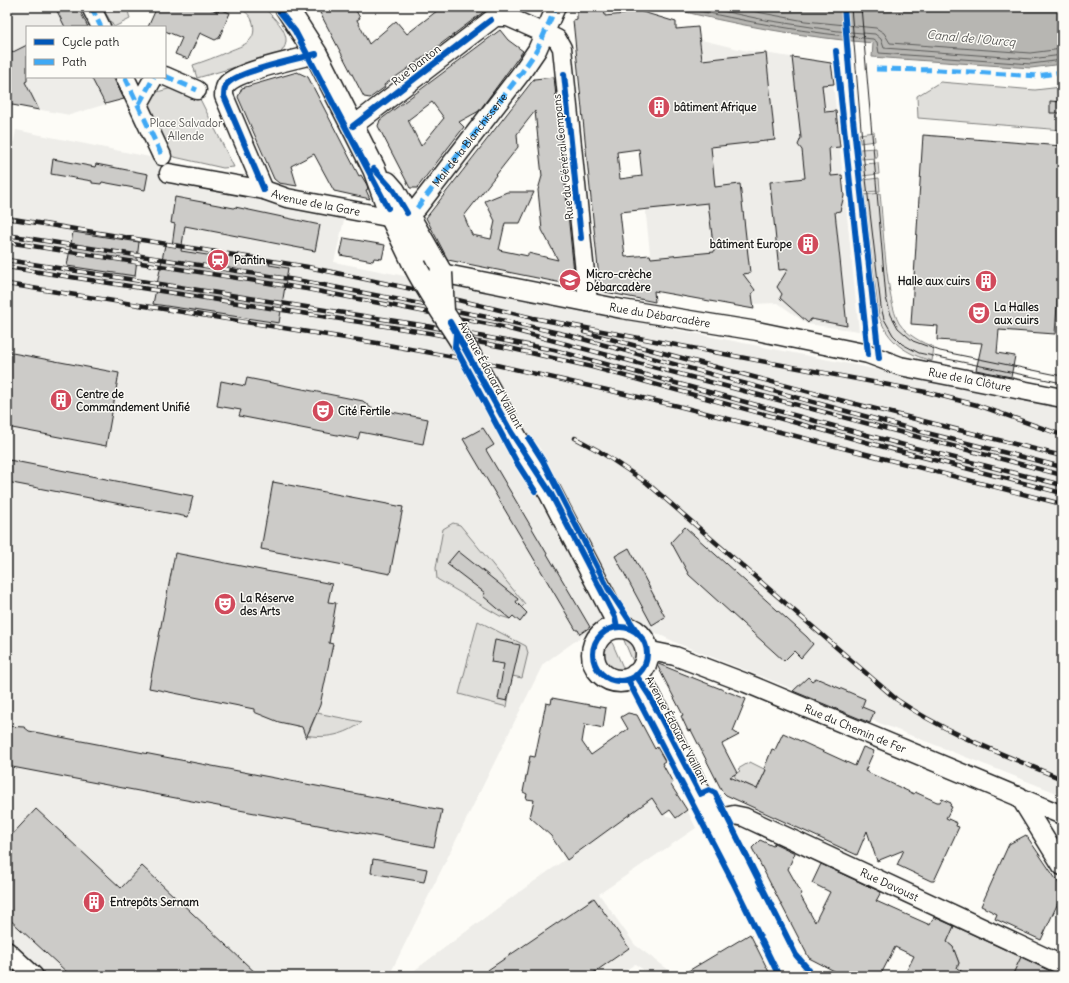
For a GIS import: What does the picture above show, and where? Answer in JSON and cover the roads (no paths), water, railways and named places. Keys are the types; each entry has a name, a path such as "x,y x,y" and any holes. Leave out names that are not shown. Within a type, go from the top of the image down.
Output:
{"main road":[{"name":"Avenue Édouard Vaillant","path":"286,7 316,54 374,169 407,216 441,273 443,311"},
{"name":"Avenue Édouard Vaillant","path":"407,216 415,266 428,291 443,311 531,464 550,492 615,617 617,627"},
{"path":"617,627 636,632 643,640 646,650 645,664 636,675 625,680 612,680 603,675 595,664 593,654 596,640 606,631 617,627"},
{"name":"Avenue Édouard Vaillant","path":"636,675 649,695 794,976"}],"street":[{"path":"91,7 100,26"},
{"name":"Mail de la Blanchisserie","path":"407,216 522,72 537,50 556,7"},
{"name":"Rue Danton","path":"353,126 491,20 499,16 513,19"},
{"name":"Rue du Général Compans","path":"513,19 557,39 562,48 588,302"},
{"path":"264,190 224,96 227,84 238,76 316,54"},
{"path":"166,76 197,90"},
{"path":"126,78 162,156"},
{"path":"139,104 153,78"},
{"name":"Avenue de la Gare","path":"169,173 264,190 287,198 407,216"},
{"name":"Rue du Débarcadère","path":"441,273 588,302 757,331 868,354 879,358"},
{"name":"Rue de la Clôture","path":"879,358 900,366 1062,398"},
{"name":"Rue du Chemin de Fer","path":"646,650 675,656 725,675 1062,815"},
{"path":"1018,796 1062,866"},
{"name":"Rue Davoust","path":"714,820 734,815 744,817 1062,965"},
{"path":"7,951 34,976"}],"water":[{"name":"Canal de l'Ourcq","path":"666,7 1062,7 1062,64 1031,68 872,57 873,43 769,30"}],"tram line":[{"path":"851,7 863,153 881,307 884,319 893,335 902,344 919,353 1062,383"},
{"path":"861,7 886,298 891,315 898,328 913,341 940,351 1062,376"}],"railway":[{"path":"7,218 308,267 412,289 533,318 926,392 977,405 1062,435"},
{"path":"7,235 308,282 492,318 568,335 919,431 1062,467"},
{"path":"7,242 307,289 498,326 1062,475"},
{"path":"7,260 421,325 554,350 915,448 1062,485"},
{"path":"7,267 430,333 509,348 592,367 884,447 1062,493"},
{"path":"7,284 377,343 492,364 678,406 1062,504"},
{"path":"584,332 840,400 1062,456"},
{"path":"575,438 599,451 647,483 896,699 935,723 1062,779"}],"place":[{"name":"bâtiment Afrique","path":"659,107"},
{"name":"bâtiment Europe","path":"808,244"},
{"name":"Pantin","path":"218,260"},
{"name":"Micro-crèche Débarcadère","path":"570,280"},
{"name":"Halle aux cuirs","path":"986,281"},
{"name":"La Halles aux cuirs","path":"979,313"},
{"name":"Centre de Commandement Unifié","path":"61,400"},
{"name":"Cité Fertile","path":"323,411"},
{"name":"La Réserve des Arts","path":"225,604"},
{"name":"Entrepôts Sernam","path":"94,902"}],"park label":[{"name":"Place Salvador Allende","path":"186,129"}]}
